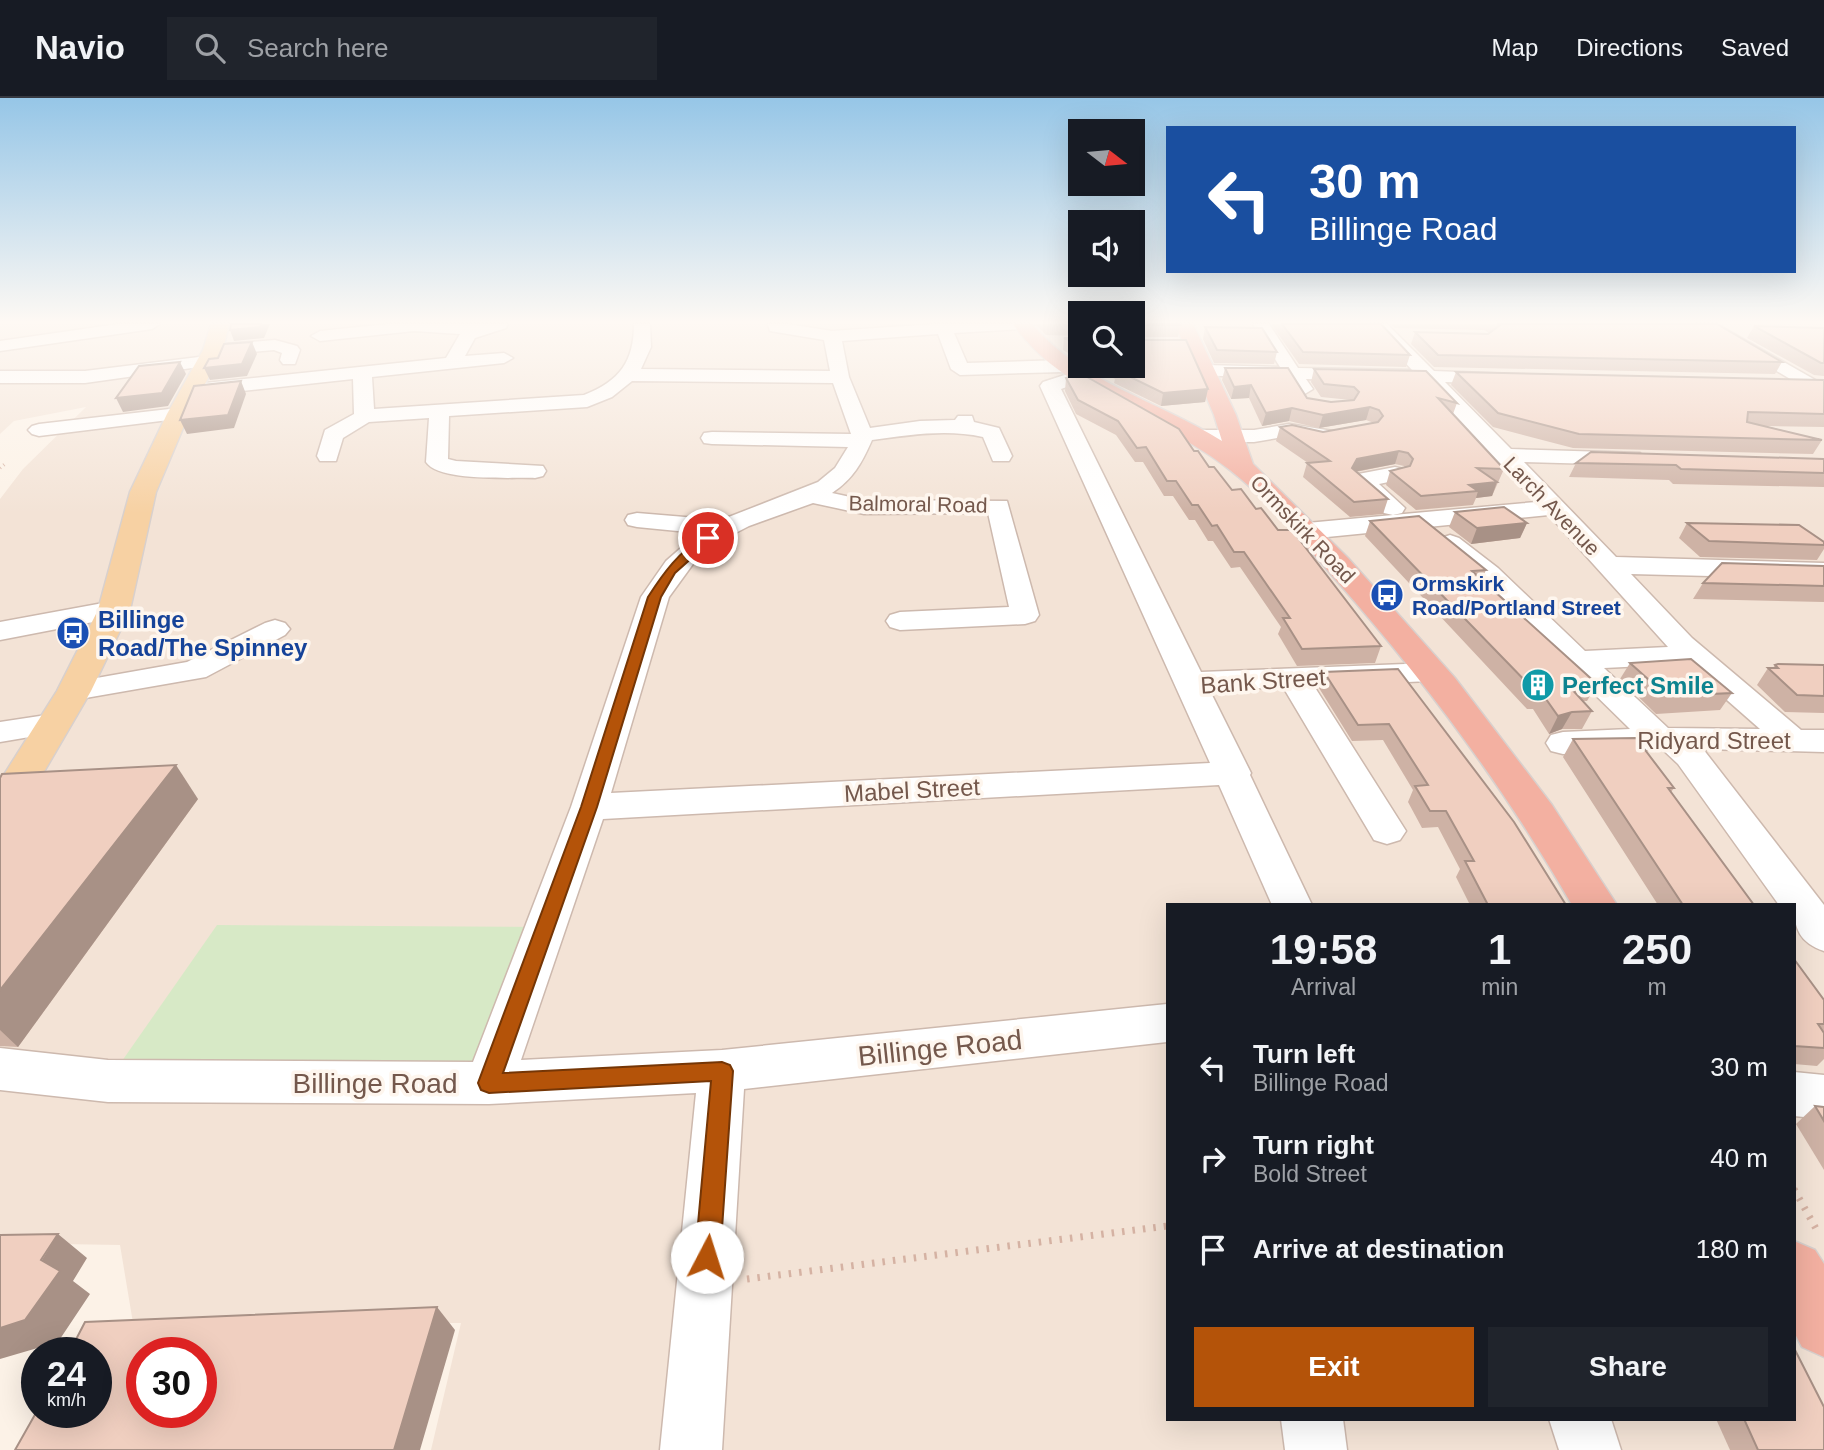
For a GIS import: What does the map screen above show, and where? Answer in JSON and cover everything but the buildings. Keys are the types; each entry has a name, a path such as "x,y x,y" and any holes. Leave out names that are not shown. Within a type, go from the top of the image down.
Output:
{"highway":[{"name":"Ormskirk Road","path":"1104,387 1197,436 1242,467 1307,531 1365,593 1431,671 1512,774 1594,903"},
{"path":"1213,387 1229,424 1242,467"},
{"path":"1167,419 1229,424"},
{"path":"1796,1275 1824,1325"}],"main road":[{"path":"0,813 74,691 114,610 144,492 193,387"}],"street":[{"path":"39,430 152,387"},
{"path":"363,387 364,416"},
{"path":"328,456 333,435 364,416 587,401 607,394 614,387"},
{"path":"489,1083 589,807 655,597 670,571 693,548 723,528 810,495 851,464 862,437 844,387"},
{"path":"1051,387 1190,682"},
{"path":"1301,387 1313,405"},
{"name":"Larch Avenue","path":"1438,387 1694,654 1808,740"},
{"path":"439,413 437,462 453,468 531,475 551,454"},
{"path":"1197,436 1229,424 1254,436 1289,430 1319,437 1342,433"},
{"path":"712,438 841,441 920,427 970,425 992,432 1000,456"},
{"path":"1503,455 1657,459"},
{"path":"1395,474 1361,480 1488,574 1577,660 1665,738 1690,756 1824,935"},
{"name":"Balmoral Road","path":"810,495 864,507 998,506 1025,615 900,621"},
{"path":"1307,531 1555,507"},
{"path":"637,520 723,528"},
{"path":"1608,565 1824,571"},
{"path":"0,631 114,610"},
{"path":"74,691 195,670 275,629"},
{"path":"1577,660 1694,654"},
{"name":"Bank Street","path":"1291,903 1234,773 1190,682 1431,671"},
{"path":"1293,678 1387,831"},
{"path":"0,732 53,724"},
{"name":"Ridyard Street","path":"1563,743 1665,738 1808,740"},
{"name":"Mabel Street","path":"589,807 1234,773"},
{"name":"Billinge Road","path":"0,1069 108,1081 489,1083 722,1071 1166,1023"},
{"path":"691,1450 722,1071"},
{"path":"1796,1094 1824,1097"},
{"path":"1312,1421 1316,1450"},
{"path":"1581,1421 1590,1450"}],"path":[{"path":"0,468 5,464"},
{"path":"1796,1193 1824,1242"},
{"path":"705,1284 1166,1226"}],"shaded area":[{"path":"0,387 1824,387 1824,1450 431,1450 461,1323 133,1323 120,1245 0,1243 0,499 23,469 86,407 14,421 0,434"}],"green space":[{"path":"217,925 547,927 489,1083 108,1081"}],"place":[{"name":"Ormskirk Road/Portland Street","path":"1387,595"},
{"name":"Billinge Road/The Spinney","path":"73,633"},
{"name":"Perfect Smile","path":"1538,685"}],"route":[{"path":"707,1257 722,1071 489,1083 589,807 655,597 670,571 693,548 708,538"}]}
